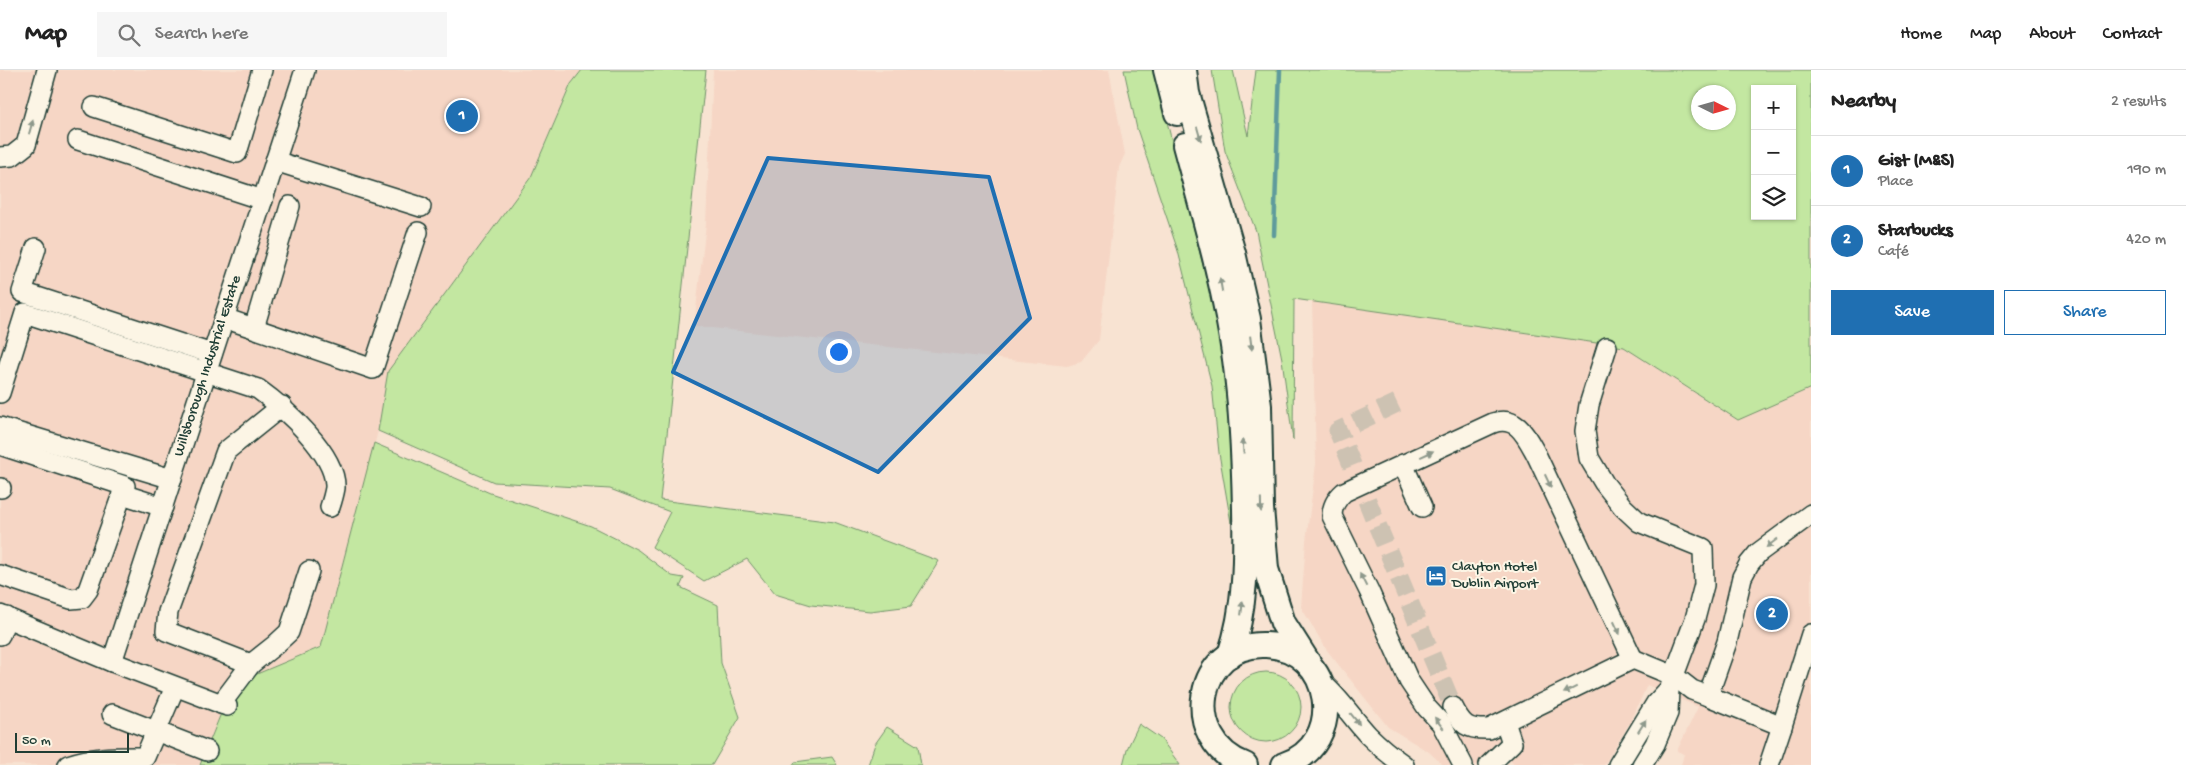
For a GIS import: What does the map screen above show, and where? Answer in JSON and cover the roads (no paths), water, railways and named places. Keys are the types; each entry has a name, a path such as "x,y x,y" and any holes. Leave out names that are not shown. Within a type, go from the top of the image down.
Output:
{"main road":[{"path":"1166,70 1220,276 1235,358 1244,447 1245,577 1238,631 1230,655"},
{"path":"1184,70 1187,93 1232,253 1248,319 1259,406 1261,515 1266,569 1283,622 1322,683 1326,707 1321,731 1313,744 1294,765"},
{"path":"1244,765 1227,756 1215,754 1205,724 1203,700 1211,676 1219,664 1230,655 1252,646 1277,646 1294,653 1309,664"}],"street":[{"path":"0,157 12,156 26,145 47,70"},
{"path":"94,107 237,153 262,70"},
{"name":"Willsborough Industrial Estate","path":"112,662 305,70"},
{"path":"78,140 263,200"},
{"path":"275,161 421,207"},
{"path":"254,328 290,206"},
{"path":"224,318 373,369 418,232"},
{"path":"36,248 22,292 212,354"},
{"path":"0,393 25,313 258,389 282,406 328,458 335,487 330,507"},
{"path":"1607,347 1589,405 1586,431 1589,458 1604,483 1623,507 1639,522 1703,548 1704,585 1695,619 1672,682 1668,713 1655,744 1642,765"},
{"path":"251,664 166,631 168,612 226,451 282,406"},
{"path":"1463,765 1441,723 1427,708 1409,681 1369,591 1332,516 1332,508 1344,492 1501,420 1523,430 1633,659 1672,682 1782,726"},
{"path":"0,427 172,479"},
{"path":"0,445 125,486 88,590 82,598 71,599 0,575"},
{"path":"1403,464 1422,507"},
{"path":"122,494 163,507"},
{"path":"1708,696 1727,642 1742,577 1749,564 1758,553 1811,514"},
{"path":"0,635 4,616 112,662 224,705 251,664 276,646 289,632 309,571"},
{"path":"1769,765 1811,635"},
{"path":"1453,707 1461,722 1469,727 1489,729 1633,659"},
{"path":"1618,765 1656,703 1672,682"},
{"path":"1322,683 1333,693 1368,735 1404,765"},
{"path":"68,765 100,757 145,757 175,687"},
{"path":"112,714 207,752"},
{"path":"1489,765 1512,742 1505,722"}],"waterway":[{"path":"1274,235 1280,70"}],"tunnel":[{"path":"1397,403 1338,431 1453,707"}],"place":[{"name":"Gist (M&S)","path":"462,116"},
{"name":"Clayton Hotel Dublin Airport","path":"1436,576"},
{"name":"Starbucks","path":"1772,614"}]}
